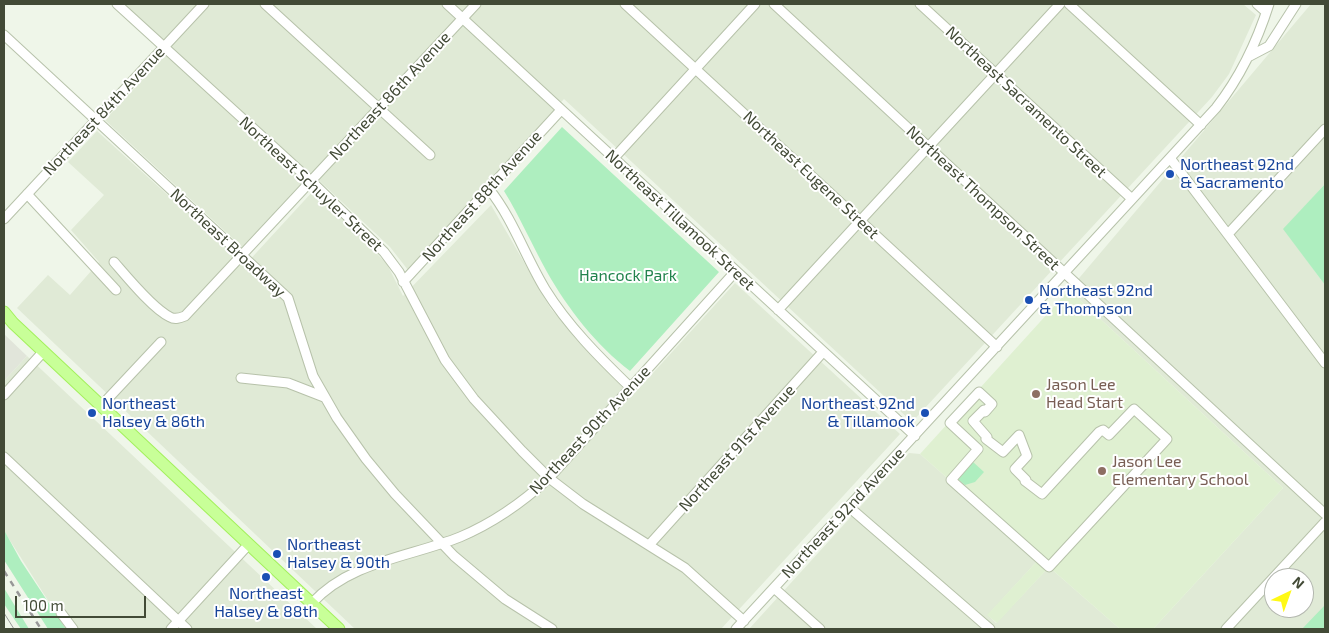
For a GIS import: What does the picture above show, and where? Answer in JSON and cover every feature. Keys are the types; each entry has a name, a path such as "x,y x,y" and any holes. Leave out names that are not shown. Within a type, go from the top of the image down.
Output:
{"main road":[{"path":"4,312 43,352 339,629"}],"street":[{"name":"Northeast Schuyler Street","path":"117,4 311,181 384,252 403,282 432,339 459,380 505,434 549,478 600,515 650,544 690,572 744,621"},
{"name":"Northeast 84th Avenue","path":"4,219 204,4"},
{"path":"265,4 430,156"},
{"name":"Northeast Tillamook Street","path":"447,4 735,272 915,436"},
{"name":"Northeast 86th Avenue","path":"114,262 143,294 169,317 180,318 192,311 476,4"},
{"name":"Northeast Eugene Street","path":"625,4 997,347"},
{"path":"613,159 755,4"},
{"name":"Northeast Thompson Street","path":"774,4 1325,514"},
{"name":"Northeast Sacramento Street","path":"920,4 1132,199"},
{"path":"778,310 1060,4"},
{"path":"1069,4 1201,125"},
{"path":"1257,4 1268,8"},
{"path":"1250,56 1269,46 1282,30 1296,4"},
{"name":"Northeast 92nd Avenue","path":"736,629 1201,125 1224,98 1250,56 1268,8"},
{"name":"Northeast Broadway","path":"4,35 288,298 313,376 324,397 366,460 441,543 494,591 552,629"},
{"name":"Northeast 88th Avenue","path":"403,282 561,110"},
{"path":"1228,234 1325,129"},
{"path":"1170,158 1325,363"},
{"path":"489,189 511,223 534,269 560,310 590,346 630,387"},
{"path":"27,194 116,290"},
{"name":"Northeast 90th Avenue","path":"312,603 329,586 355,572 384,560 460,537 524,500 549,478 735,272"},
{"path":"102,406 161,342"},
{"path":"4,395 43,352"},
{"name":"Northeast 91st Avenue","path":"650,544 823,352"},
{"path":"241,378 288,383 324,397"},
{"path":"979,392 992,404 986,412 981,412 973,422 974,424 987,437 986,439 1003,452 1019,435 1027,456 1015,470 1025,481 1042,494 1099,432 1103,430 1109,435 1134,409 1167,439 1049,567 951,480 978,449 950,423 979,392"},
{"path":"4,457 187,629"},
{"path":"849,507 990,629"},
{"path":"1226,629 1325,522"},
{"path":"171,629 249,544"},
{"path":"774,588 820,629"},
{"path":"60,613 72,629"}],"shaded area":[{"path":"120,4 1243,4 1256,15 1229,74 1212,97 912,422 564,99 408,270 390,247 311,173 242,247 105,120 170,50"},
{"path":"1311,4 1325,4 1325,184 1284,229 1325,285 1325,609 1307,629 1153,629 1283,488 1069,290"},
{"path":"97,131 245,265 314,190 387,264 403,296 491,205 551,309 631,397 735,283 900,434 721,629 355,629 17,308 48,275 70,295 99,262 71,230 104,195 68,162"},
{"name":"Jason Lee Elementary School","path":"1069,290 1283,488 1153,629 1120,629 1049,567 997,623 987,615 1039,559 920,454"},
{"path":"4,334 27,356 4,381"},
{"path":"27,356 317,629 66,629 4,531 4,381"},
{"path":"909,453 920,454 1039,559 988,615 996,623 1049,567 1120,629 749,629"}],"green space":[{"name":"Hancock Park","path":"562,127 719,272 630,371 594,338 564,299 547,272 504,191"},
{"path":"1325,184 1325,285 1283,229"},
{"path":"973,462 984,472 975,482 965,485 958,479"},
{"path":"4,530 21,561 66,629 48,629 4,560"},
{"path":"4,588 29,629 21,629 4,604"},
{"path":"1325,605 1325,629 1302,629 1314,618"}],"tram line":[{"path":"4,613 14,629"}],"railway":[{"path":"4,571 41,629"}],"place":[{"name":"Northeast 92nd & Sacramento","path":"1170,174"},
{"name":"Northeast 92nd & Thompson","path":"1029,300"},
{"name":"Jason Lee Head Start","path":"1036,394"},
{"name":"Northeast Halsey & 86th","path":"92,413"},
{"name":"Northeast 92nd & Tillamook","path":"925,413"},
{"name":"Jason Lee Elementary School","path":"1102,471"},
{"name":"Northeast Halsey & 90th","path":"277,554"},
{"name":"Northeast Halsey & 88th","path":"266,577"}]}
